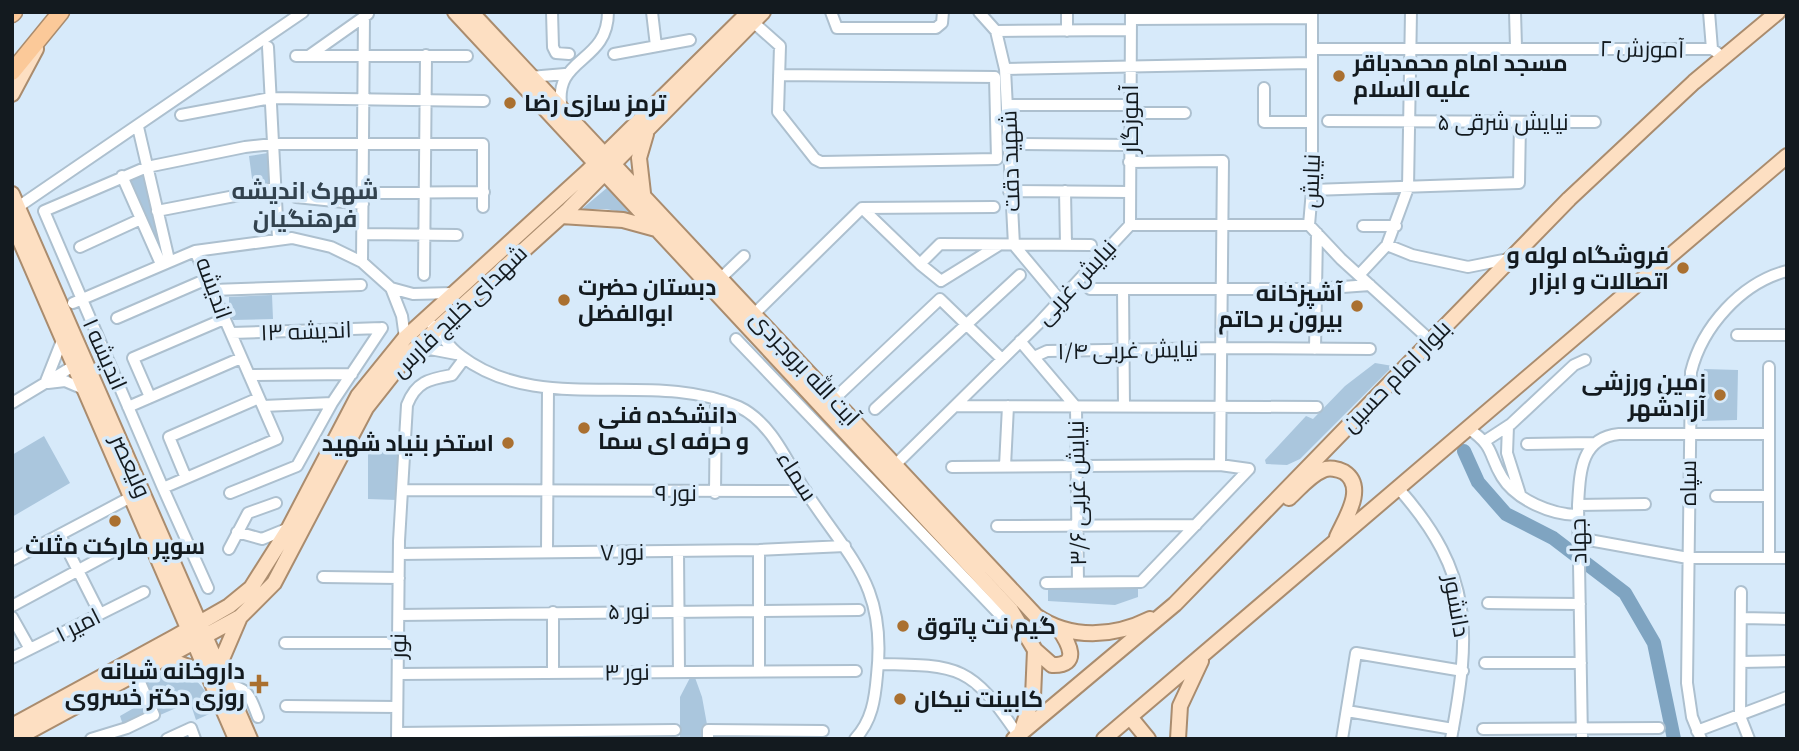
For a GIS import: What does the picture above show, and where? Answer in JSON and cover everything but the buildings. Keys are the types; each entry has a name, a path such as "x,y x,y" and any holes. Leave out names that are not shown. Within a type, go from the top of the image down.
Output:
{"highway":[{"path":"12,72 61,12"}],"main road":[{"name":"آیت الله بروجردی","path":"456,12 626,186 659,230 775,355 1036,616 1059,629 1093,634 1119,631 1139,624 1175,604"},
{"name":"آیت الله بروجردی","path":"471,12 562,110 579,137"},
{"name":"بلوار امام حسین","path":"1017,736 1175,604 1430,340 1717,53 1778,12"},
{"name":"شهدای خلیج فارس","path":"15,739 240,617 274,583 366,408 453,293 574,184 647,131 755,16"},
{"name":"شهدای خلیج فارس","path":"12,726 229,606 251,588 289,528 358,396 405,338 430,323 561,216 605,164 624,136 755,16"},
{"path":"12,94 41,39"},
{"path":"643,194 639,158 647,131"},
{"path":"574,184 579,167 579,137 601,141 624,136"},
{"path":"1114,736 1130,717 1787,156"},
{"name":"آیت الله بروجردی","path":"626,186 643,194 834,399 889,469 900,489 1011,610 1035,650"},
{"name":"ولیعصر","path":"15,201 71,301 67,320 86,390 131,497 194,625 213,670 236,739"},
{"path":"561,216 623,220 659,230"},
{"name":"ولیعصر","path":"12,222 63,338 80,363 158,527 188,597 194,625"},
{"path":"1228,549 1319,472 1327,469 1347,474 1354,490 1353,501 1335,541"},
{"path":"188,597 207,606 229,606"},
{"path":"165,658 213,670 240,617"},
{"path":"1035,650 1052,665 1065,662 1071,655 1071,647 1059,629"},
{"path":"1017,736 1034,688 1035,650"},
{"path":"1178,739 1184,693 1206,653"},
{"name":"ولیعصر","path":"213,670 228,686 250,739"},
{"path":"1130,717 1145,738"}],"street":[{"path":"15,201 138,127 303,12"},
{"path":"552,12 552,47 556,53 569,54"},
{"path":"562,110 560,93 565,74 600,43 608,26 608,12"},
{"path":"652,12 656,46"},
{"path":"831,12 837,28 936,28 942,23 943,12"},
{"path":"1067,12 1067,30"},
{"path":"1359,275 1387,245 1408,188 1411,12"},
{"path":"1515,12 1516,47"},
{"path":"1709,12 1717,53"},
{"path":"362,262 364,55 367,14"},
{"path":"309,56 367,14"},
{"name":"شهید دقت","path":"985,14 996,31 1005,69 1014,245 1060,300"},
{"path":"996,31 1067,30 1131,20 1312,15"},
{"name":"نیایش","path":"1312,15 1313,229 1430,340"},
{"path":"755,16 780,46 779,75 778,112 815,159 821,162 997,159 995,77 779,75"},
{"name":"آموزگار","path":"1130,225 1131,20"},
{"path":"614,54 690,40"},
{"path":"268,47 278,238"},
{"name":"آموزش ۲","path":"1312,49 1516,47 1717,53"},
{"path":"424,275 426,55"},
{"path":"296,57 467,56"},
{"path":"1005,69 1312,63"},
{"path":"529,77 565,74"},
{"path":"1264,88 1264,122 1312,122"},
{"path":"181,115 271,98 484,101"},
{"path":"1008,105 1185,113"},
{"name":"نیایش شرقی ۵","path":"1328,121 1595,122"},
{"path":"1312,190 1519,183 1520,122"},
{"name":"اندیشه","path":"138,127 157,211 165,262"},
{"path":"165,262 141,219 122,176 148,167 273,144 483,145 483,207"},
{"path":"1022,144 1129,145"},
{"path":"1129,162 1223,161 1220,465"},
{"name":"اندیشه ۱","path":"122,176 44,211 71,301 128,407 208,588"},
{"path":"157,211 276,188"},
{"path":"1010,191 1129,192"},
{"path":"1065,191 1066,245"},
{"path":"296,197 363,198 484,192"},
{"path":"754,314 862,208 993,207"},
{"path":"862,208 941,281 1000,245"},
{"path":"80,247 141,219"},
{"name":"نیایش غربی","path":"889,469 1020,341 1130,225 1313,229"},
{"path":"1363,226 1396,226"},
{"path":"1313,229 1315,349"},
{"path":"362,234 457,234"},
{"name":"اندیشه","path":"186,478 277,439 195,251 278,238 316,242 362,262 391,289 402,316 405,338"},
{"path":"920,264 940,244 1091,245"},
{"path":"1387,245 1412,255 1468,267 1513,258"},
{"path":"71,301 195,251"},
{"path":"721,278 744,256"},
{"name":"سپاه","path":"1699,735 1687,683 1688,434 1691,372 1704,338 1741,295 1767,278 1787,271"},
{"path":"875,409 1020,275"},
{"path":"117,318 207,279"},
{"path":"212,290 361,285"},
{"path":"1090,289 1315,289 1370,285"},
{"path":"391,289 413,295 453,293"},
{"path":"1123,289 1124,407"},
{"path":"834,399 940,299 1002,359"},
{"path":"150,397 133,358 224,318"},
{"name":"سماء","path":"430,323 461,356 503,379 548,388 662,392 716,398 742,409 763,426 865,578 877,609 878,664 869,720 855,739"},
{"name":"اندیشه ۱۳","path":"231,333 382,328 352,374"},
{"path":"1737,335 1787,335"},
{"path":"45,383 56,364 63,338"},
{"path":"736,339 1005,620"},
{"name":"نیایش غربی ۳/۶","path":"1020,341 1036,356 1076,407 1078,583"},
{"path":"407,356 430,349 461,356"},
{"name":"نیایش غربی ۱/۴","path":"1036,356 1047,351 1370,349"},
{"path":"763,367 775,355"},
{"name":"نور","path":"397,736 399,554 409,398 417,387 433,377 452,375 461,356"},
{"path":"128,407 241,358"},
{"path":"1485,441 1508,426 1574,365 1585,360"},
{"path":"12,403 80,363"},
{"path":"1769,367 1769,558"},
{"path":"249,375 352,374"},
{"path":"230,493 297,466 332,403 352,374"},
{"path":"45,383 65,382 86,390"},
{"path":"547,552 548,388"},
{"path":"715,492 716,398"},
{"path":"163,488 186,478 169,437 261,402 332,403"},
{"path":"955,406 1317,407"},
{"path":"1005,466 1008,406"},
{"path":"1508,426 1507,453 1520,494"},
{"path":"1469,429 1485,441 1504,480 1520,494 1548,510 1645,504"},
{"path":"1527,444 1594,443 1619,434 1768,434"},
{"name":"جهاد","path":"1582,734 1578,510 1582,465 1594,443"},
{"path":"952,467 1220,465 1249,469 1141,582 1046,583"},
{"path":"880,490 889,469"},
{"path":"880,490 900,489"},
{"name":"دانشور","path":"1399,489 1430,526 1450,566 1463,614 1463,671 1452,734"},
{"name":"نور ۹","path":"403,490 806,491"},
{"path":"1716,496 1768,496"},
{"path":"12,560 131,497"},
{"path":"229,549 248,513 276,503"},
{"path":"158,527 177,519"},
{"path":"998,526 1196,525"},
{"path":"237,532 261,540 289,528"},
{"path":"60,535 100,614"},
{"path":"1578,541 1688,558 1787,558"},
{"name":"نور ۷","path":"399,554 759,550 845,546"},
{"path":"759,550 759,671"},
{"path":"12,606 114,551"},
{"path":"678,551 679,672"},
{"path":"969,583 971,566"},
{"path":"323,577 399,578"},
{"name":"امیر ۱","path":"12,658 144,592"},
{"path":"1741,592 1740,716 1749,739"},
{"path":"1488,603 1580,604"},
{"name":"نور ۵","path":"399,615 859,610"},
{"path":"552,612 553,673"},
{"path":"12,617 30,649"},
{"path":"1741,618 1787,619"},
{"path":"285,643 398,643"},
{"path":"1342,739 1356,653 1463,671"},
{"path":"1741,662 1787,661"},
{"path":"1485,663 1581,663"},
{"path":"878,664 925,664 956,670 975,680 988,692 1017,736"},
{"name":"نور ۳","path":"398,674 856,671"},
{"path":"91,739 127,728 154,715 136,673"},
{"path":"228,686 240,686 249,693 258,717"},
{"path":"1699,735 1787,697"},
{"path":"286,706 397,707"},
{"path":"1347,711 1452,734"},
{"path":"1483,729 1582,734 1659,728"},
{"path":"397,736 675,730"},
{"path":"708,739 708,730 823,731"},
{"path":"167,739 193,733"}],"shaded area":[{"path":"268,153 272,183 253,186 249,156"},
{"path":"146,170 162,249 157,250 128,180"},
{"path":"608,187 632,214 606,209 582,209"},
{"path":"272,295 273,319 233,320 229,313 229,297"},
{"path":"1375,363 1393,366 1300,459 1287,465 1266,464 1265,460 1306,416 1313,419 1345,386"},
{"name":"زمین ورزشی آزادشهر","path":"1704,369 1738,370 1737,420 1702,421"},
{"path":"44,436 70,483 12,517 12,455"},
{"path":"368,452 399,452 397,500 368,499"},
{"path":"1048,586 1138,587 1138,597 1115,605 1048,601"},
{"path":"160,672 181,674 196,680 216,711 196,720 190,702 160,715 141,679"},
{"path":"693,672 702,697 708,730 699,739 680,739 680,697"},
{"path":"146,701 152,715 124,728 120,716"}],"waterway":[{"path":"1464,451 1478,482 1506,514 1553,538 1625,593 1654,643 1674,739"}],"place":[{"name":"مسجد امام محمدباقر علیه السلام","path":"1339,76"},
{"name":"ترمز سازی رضا","path":"510,103"},
{"name":"فروشگاه لوله و اتصالات و ابزار","path":"1683,268"},
{"name":"دبستان حضرت ابوالفضل","path":"564,300"},
{"name":"آشپزخانه بیرون بر حاتم","path":"1357,306"},
{"name":"زمین ورزشی آزادشهر","path":"1720,395"},
{"name":"دانشکده فنی و حرفه ای سما","path":"584,428"},
{"name":"استخر بنیاد شهید","path":"508,443"},
{"name":"سوپر مارکت مثلث","path":"115,521"},
{"name":"گیم نت پاتوق","path":"903,626"},
{"name":"داروخانه شبانه روزی دکتر خسروی","path":"259,684"},
{"name":"کابینت نیکان","path":"900,699"}],"district":[{"name":"شهرک اندیشه فرهنگیان","path":"305,205"}]}
